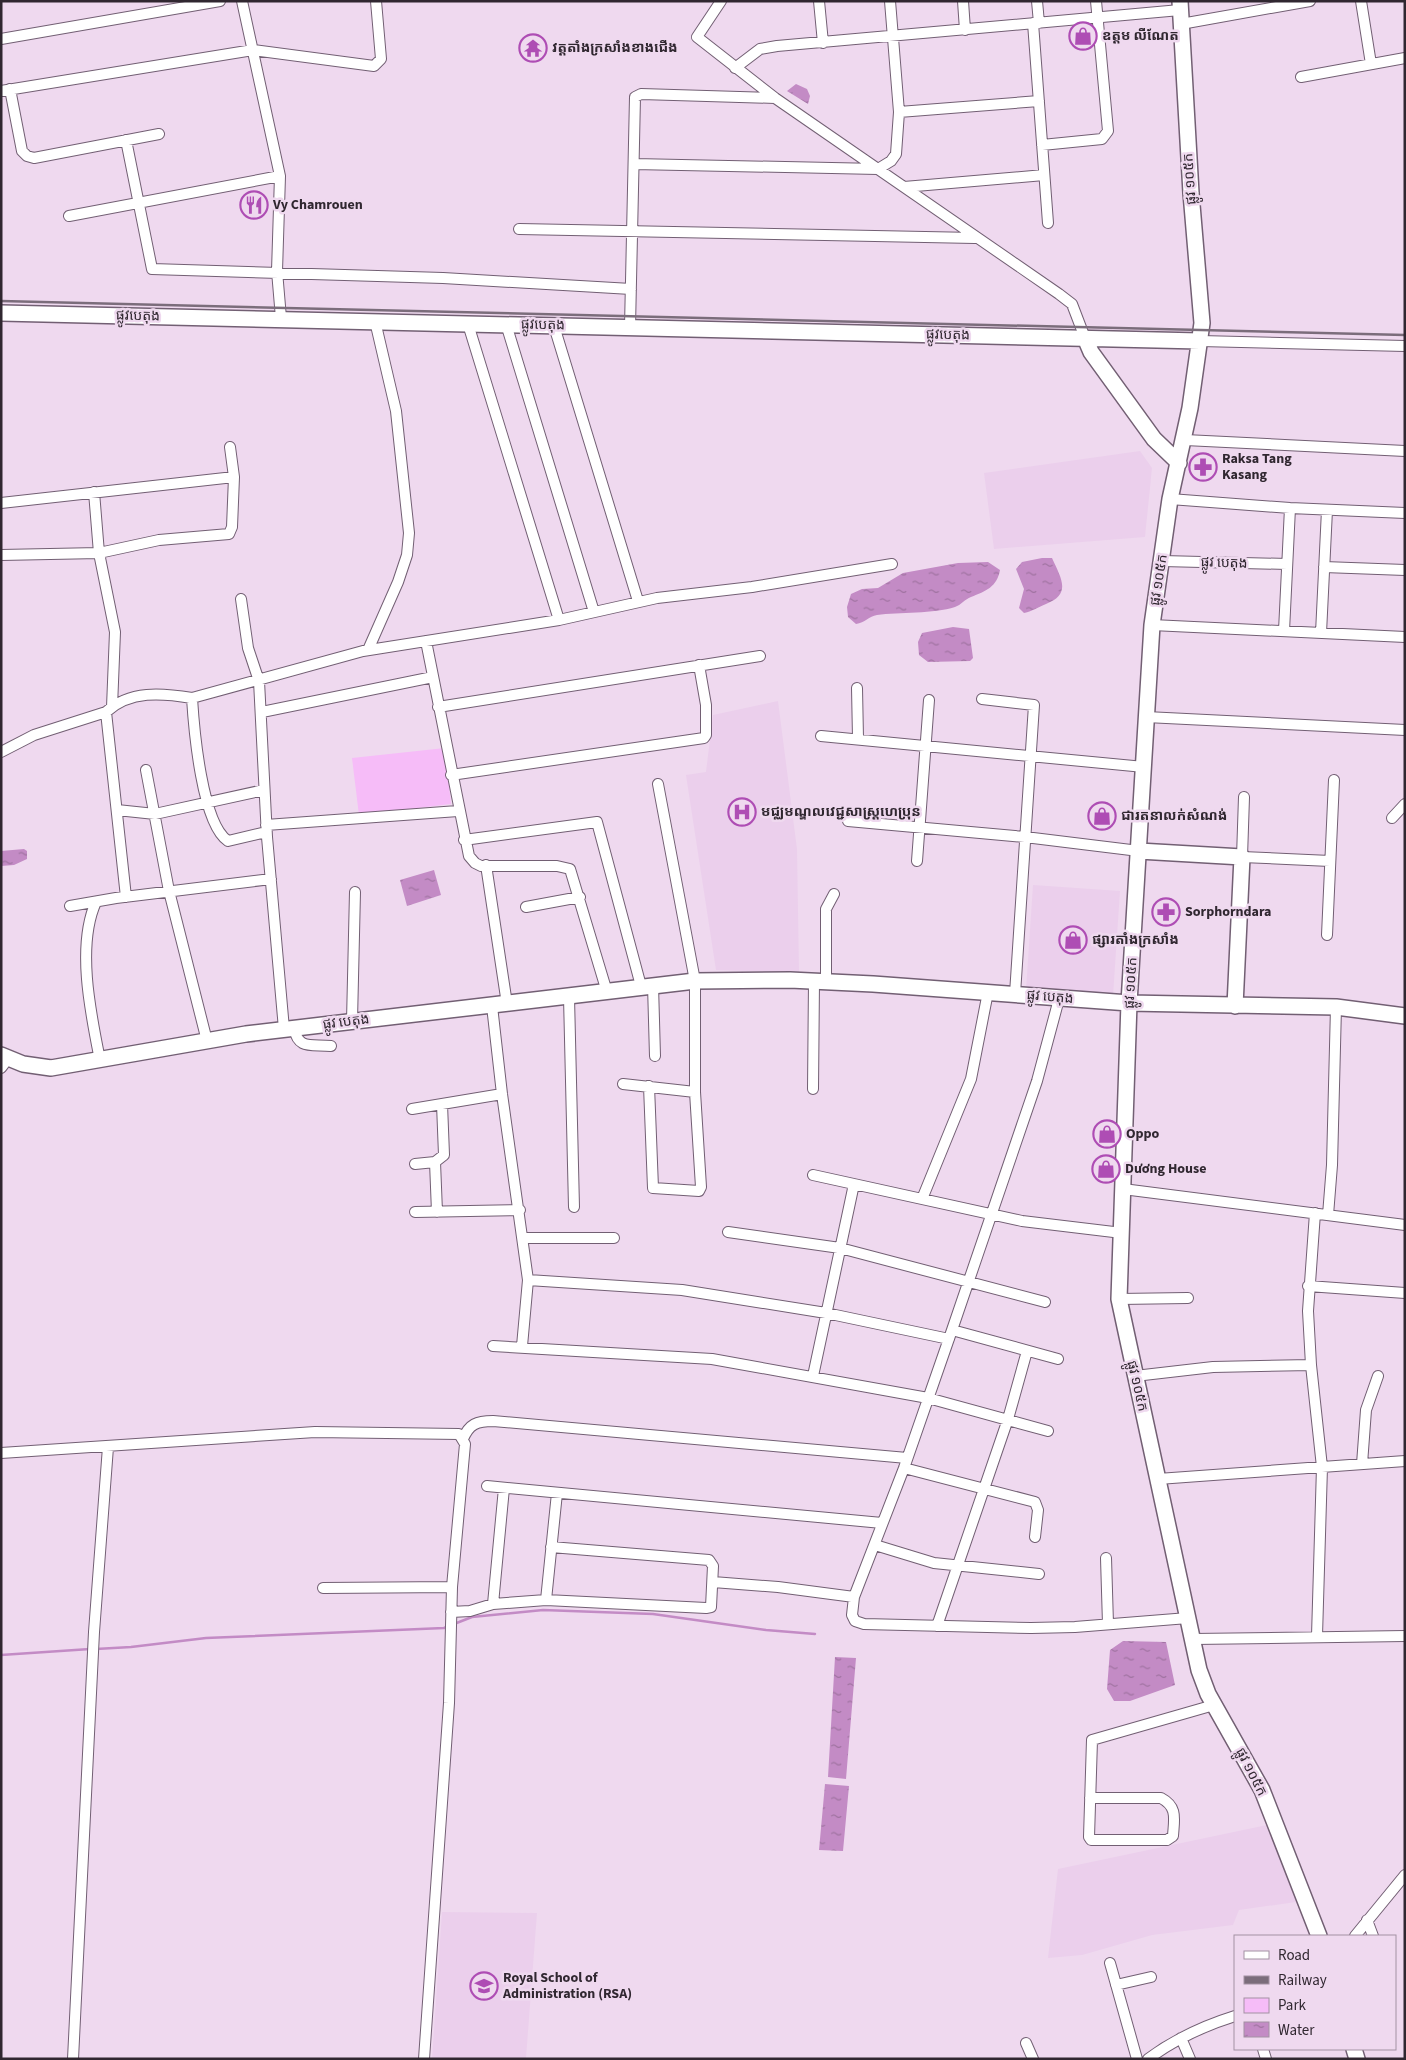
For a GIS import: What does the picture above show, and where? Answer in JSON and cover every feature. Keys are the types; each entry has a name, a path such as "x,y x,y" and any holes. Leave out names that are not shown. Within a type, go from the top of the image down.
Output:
{"main road":[{"name":"ផ្លូវ ១០៥ក","path":"1180,12 1191,193 1202,323 1184,440 1170,499 1152,625 1129,1003 1119,1299 1199,1670 1214,1705 1262,1790 1319,1935"},
{"name":"ផ្លូវបេតុង","path":"1,313 281,318 375,322 1200,341"},
{"path":"1085,338 1091,352 1154,440 1179,463"},
{"path":"1139,851 1242,857 1235,1006"},
{"name":"ផ្លូវ បេតុង","path":"4,1061 51,1068 289,1029 569,997 647,986 695,982 820,981 1129,1003 1336,1007 1405,1016"}],"street":[{"path":"1,39 220,1"},
{"path":"242,1 280,176 277,271 281,318"},
{"path":"159,134 34,158 27,156 22,151 6,90 253,50 374,66 381,59 376,1"},
{"path":"721,1 697,37 775,98 1072,304 1085,338"},
{"path":"820,1 823,43"},
{"path":"634,164 878,170 891,161 896,154 899,112 890,1"},
{"path":"963,1 965,30"},
{"path":"1037,1 1039,101 1048,222"},
{"path":"1042,145 1102,139 1108,131 1096,1"},
{"path":"735,68 760,49 777,46 1097,17 1310,1"},
{"path":"1361,1 1371,64"},
{"path":"1302,77 1405,58"},
{"path":"630,327 636,97 641,94 775,98"},
{"path":"899,112 1039,101"},
{"path":"126,140 152,269 277,271 631,289"},
{"path":"904,187 1044,174"},
{"path":"69,216 280,176"},
{"path":"519,229 975,238"},
{"path":"368,650 398,582 407,555 409,533 396,411 375,322"},
{"path":"468,324 559,620"},
{"path":"506,324 594,612"},
{"path":"554,326 638,601"},
{"path":"1200,341 1405,346"},
{"path":"1184,440 1405,451"},
{"path":"1,555 99,553 159,540 229,534 232,527 234,477 230,447"},
{"path":"1,503 234,477"},
{"path":"94,492 99,553 114,632 109,710 126,897"},
{"path":"1170,499 1290,508 1405,513"},
{"path":"1284,631 1290,508"},
{"path":"1321,633 1327,510"},
{"name":"ផ្លូវ បេតុង","path":"1162,561 1287,564"},
{"path":"1,752 34,735 109,710 134,697 164,694 192,698 368,650 559,620 638,601 752,587 892,564"},
{"path":"1324,567 1405,570"},
{"path":"241,599 248,648 259,681 262,712 266,829 289,1029 300,1043 331,1046"},
{"path":"1152,625 1405,637"},
{"path":"426,641 458,811 469,856 475,863 486,865 569,868 580,897 607,992"},
{"path":"438,707 760,656"},
{"path":"451,775 704,738 706,735 706,706 699,666"},
{"path":"262,712 432,677"},
{"path":"857,688 858,738"},
{"path":"192,698 207,803 214,826 228,842 266,829 458,811"},
{"path":"982,699 1034,704 1032,758 1015,994"},
{"path":"917,861 929,700"},
{"path":"1146,717 1405,730"},
{"path":"821,736 858,738 1032,758 1144,767"},
{"path":"146,770 169,892 207,1041"},
{"path":"1327,935 1334,780"},
{"path":"649,1086 653,1188 700,1190 695,1092 695,982 658,784"},
{"path":"117,810 155,814 264,790"},
{"path":"1244,797 1242,857 1330,861"},
{"path":"1392,818 1405,804"},
{"path":"848,821 1025,837 1139,851"},
{"path":"464,840 598,822 647,986 655,1056"},
{"path":"486,865 500,1005 502,1094 520,1210 528,1280 522,1346"},
{"path":"70,906 271,879"},
{"path":"352,1021 355,892"},
{"path":"813,1090 826,908 834,894"},
{"path":"526,907 580,897"},
{"path":"96,902 89,922 87,964 93,1020 100,1060"},
{"path":"922,1198 971,1079 988,992"},
{"path":"569,997 574,1207"},
{"path":"1059,998 1037,1081 904,1468 854,1597 852,1615 855,1621 864,1624 1031,1628 1188,1618"},
{"path":"1328,1215 1332,1165 1336,1007"},
{"path":"623,1084 695,1092"},
{"path":"412,1109 502,1094"},
{"path":"414,1164 435,1162 441,1159 445,1150 442,1104"},
{"path":"435,1162 437,1212"},
{"path":"813,1174 1022,1221 1122,1233"},
{"path":"813,1376 854,1184"},
{"path":"1123,1189 1405,1225"},
{"path":"415,1212 520,1210"},
{"path":"1315,1213 1308,1286 1311,1365 1322,1467 1317,1636"},
{"path":"728,1232 840,1248 1045,1302"},
{"path":"523,1238 614,1238"},
{"path":"528,1280 682,1290 951,1334 1027,1350 1058,1359"},
{"path":"1308,1286 1405,1292"},
{"path":"1119,1299 1188,1298"},
{"path":"493,1346 522,1346 712,1359 928,1398 1048,1431"},
{"path":"937,1626 1008,1419 1027,1350"},
{"path":"1135,1376 1212,1367 1311,1365"},
{"path":"1362,1464 1366,1410 1378,1376"},
{"path":"463,1439 467,1429 473,1424 493,1421 907,1458"},
{"path":"1,1453 332,1432 459,1434 463,1439 465,1444 461,1500 452,1587 449,1703 424,2059"},
{"path":"74,2059 92,1666 108,1447"},
{"path":"1158,1479 1405,1461"},
{"path":"904,1468 1035,1502 1038,1510 1035,1537"},
{"path":"486,1486 882,1523"},
{"path":"493,1604 504,1488"},
{"path":"546,1600 557,1493"},
{"path":"875,1544 934,1563 1039,1574"},
{"path":"451,1615 493,1604 546,1600 711,1607 713,1563 706,1559 551,1547"},
{"path":"1106,1558 1108,1624"},
{"path":"713,1582 778,1587 854,1597"},
{"path":"323,1588 452,1587"},
{"path":"1193,1639 1405,1636"},
{"path":"1090,1798 1161,1798 1171,1803 1174,1810 1173,1836 1167,1840 1091,1840 1089,1838 1090,1798 1092,1740 1214,1705"},
{"path":"1356,1935 1405,1875"},
{"path":"1367,1920 1373,1935"},
{"path":"1110,1963 1136,2059"},
{"path":"1116,1985 1151,1977"},
{"path":"1148,2059 1166,2045 1201,2027 1234,2016"},
{"path":"1181,2038 1190,2059"},
{"path":"1026,2043 1033,2059"}],"shaded area":[{"path":"1140,451 1152,468 1145,537 994,549 984,473"},
{"name":"មជ្ឈមណ្ឌលវេជ្ជសាស្ត្រហេប្រុន","path":"778,701 797,849 799,972 716,970 686,775 706,772 713,715"},
{"name":"ផ្សារតាំងក្រសាំង","path":"1033,885 1120,891 1113,996 1026,990"},
{"path":"1267,1825 1296,1902 1239,1910 1233,1925 1152,1935 1082,1955 1048,1958 1058,1869"},
{"name":"Royal School of Administration (RSA)","path":"442,1912 537,1913 526,2058 432,2059"}],"green space":[{"path":"445,748 451,804 359,815 352,758"}],"water":[{"path":"796,84 807,89 810,96 808,104 787,91"},
{"path":"1052,558 1061,579 1062,590 1054,600 1024,613 1019,608 1024,589 1016,569 1022,562"},
{"path":"988,562 1000,570 996,581 990,588 955,607 937,611 877,615 856,624 848,617 847,607 851,594 862,589 878,588 903,573 958,563"},
{"path":"953,627 969,629 973,658 970,661 928,662 919,655 918,642 922,633"},
{"path":"24,849 27,851 27,859 14,865 1,866 1,851"},
{"path":"434,870 441,895 407,906 400,880"},
{"path":"1123,1641 1166,1642 1175,1685 1130,1701 1114,1701 1107,1689 1110,1650"},
{"path":"835,1657 856,1658 846,1779 828,1777"},
{"path":"825,1784 849,1786 843,1851 819,1850"}],"waterway":[{"path":"454,1624 472,1617 543,1610 653,1614 766,1630 815,1634"},
{"path":"96,1649 206,1638 444,1628 449,1626"},
{"path":"1,1655 90,1649"}],"railway":[{"path":"1,301 1405,335"}],"place":[{"name":"ឧត្តម លីណែត","path":"1083,36"},
{"name":"វត្តតាំងក្រសាំងខាងជើង","path":"533,48"},
{"name":"Vy Chamrouen","path":"254,205"},
{"name":"Raksa Tang Kasang","path":"1203,467"},
{"name":"មជ្ឈមណ្ឌលវេជ្ជសាស្ត្រហេប្រុន","path":"742,812"},
{"name":"ជារតនាលក់សំណង់","path":"1102,816"},
{"name":"Sorphorndara","path":"1166,912"},
{"name":"ផ្សារតាំងក្រសាំង","path":"1073,940"},
{"name":"Oppo","path":"1107,1134"},
{"name":"Dương House","path":"1106,1169"},
{"name":"Royal School of Administration (RSA)","path":"484,1986"}]}
